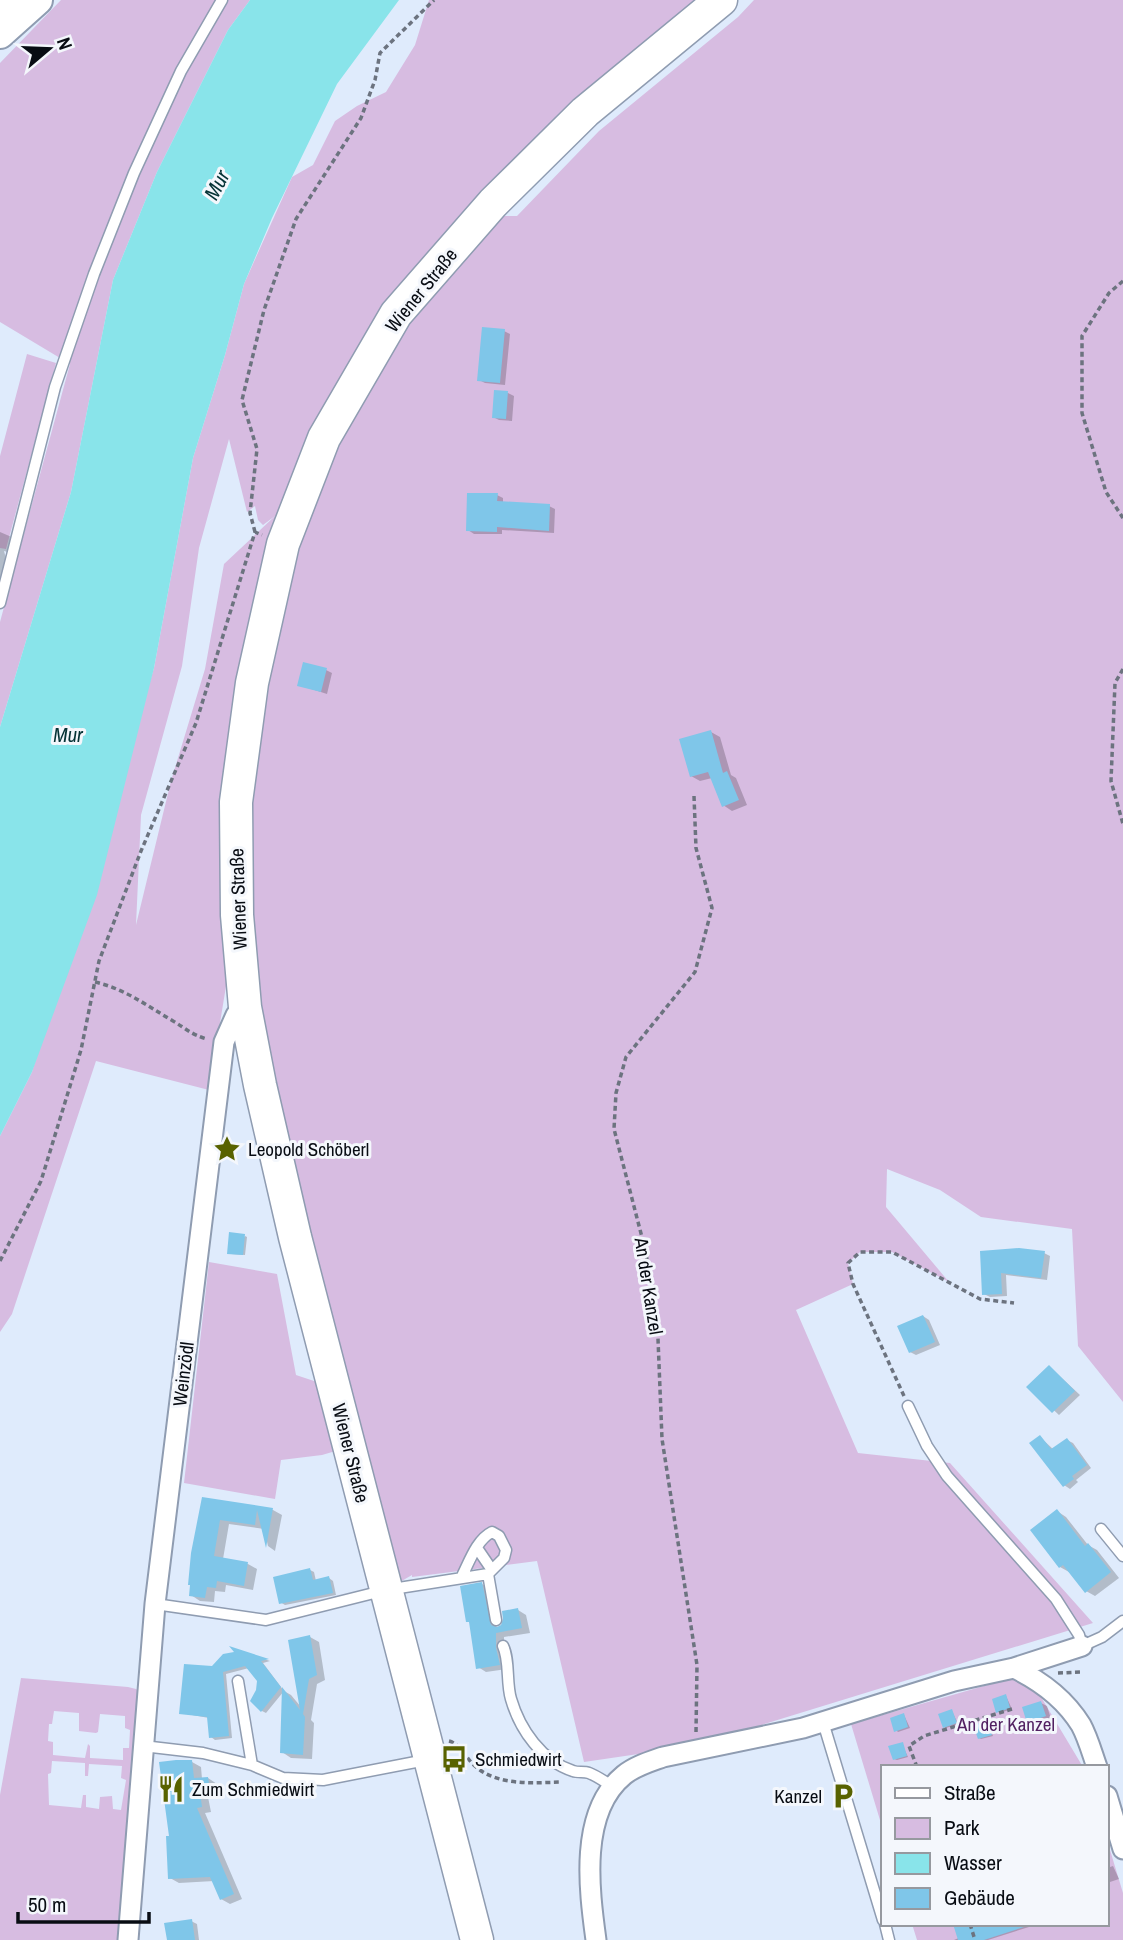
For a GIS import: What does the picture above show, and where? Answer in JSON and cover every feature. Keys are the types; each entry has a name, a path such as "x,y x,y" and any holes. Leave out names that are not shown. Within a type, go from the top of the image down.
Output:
{"highway":[{"path":"0,14 12,0"}],"main road":[{"path":"0,34 38,0"},
{"name":"Wiener Straße","path":"477,1940 436,1750 386,1590 295,1237 245,1007 237,915 236,802 269,538 396,314 493,203 585,112 721,0"}],"street":[{"name":"Weinzödl","path":"128,1940 155,1604 224,1042 236,1015 245,1007"},
{"path":"596,1940 590,1858 598,1812 603,1798 625,1774 663,1757 772,1736 954,1681 1014,1668 1082,1646"},
{"path":"1014,1668 1040,1681 1066,1705 1081,1726 1096,1765"},
{"path":"1109,1803 1123,1849"}],"lane":[{"path":"0,603 55,387 94,274 134,173 181,71 222,0"},
{"path":"908,1406 927,1446 947,1476 1056,1600 1079,1636 1082,1646 1102,1637 1123,1621"},
{"path":"1101,1529 1123,1556"},
{"path":"155,1604 266,1619 386,1590 461,1578 490,1572 504,1558 506,1550 499,1536 492,1532 486,1536 461,1578"},
{"path":"477,1548 490,1572 496,1620"},
{"path":"503,1646 507,1653 506,1676 516,1715 534,1744 544,1756 574,1772 587,1771 612,1786"},
{"path":"238,1681 251,1765"},
{"path":"823,1722 881,1912"},
{"path":"142,1746 203,1753 251,1765 283,1778 323,1780 436,1750"}],"path":[{"path":"0,1261 41,1181 81,1050 99,961 269,538 250,513 257,449 242,400 264,310 296,219 361,118 380,53 435,0"},
{"path":"1123,281 1109,293 1082,336 1082,413 1106,492 1123,519"},
{"path":"1123,669 1115,683 1111,781 1123,824"},
{"name":"An der Kanzel","path":"694,796 696,848 712,908 695,972 626,1057 616,1093 614,1129 645,1249 657,1314 662,1439 698,1665 696,1751"},
{"path":"95,982 117,987 182,1026 192,1035 224,1042"},
{"path":"908,1406 853,1284 848,1263 860,1252 892,1252 980,1299 1014,1303"},
{"path":"915,1765 909,1746 924,1736 1012,1709"},
{"path":"436,1750 452,1740 473,1765 491,1778 536,1783 570,1782"}],"green space":[{"path":"61,0 250,0 228,30 157,172 113,280 71,492 0,727 0,622 70,364 0,322 0,63"},
{"path":"429,0 697,0 590,86 511,167 368,335 342,376 286,505 229,968 209,1090 96,1061 12,1314 0,1332 0,1136 32,1072 154,668 193,458 244,284 292,177 313,165 335,121 357,106 386,92 415,45","holes":["229,439 247,512 255,506 258,520 263,525 275,516 224,564 205,669 171,781 136,925 141,815 182,666 199,548"]},
{"path":"754,0 1123,0 1123,1402 1078,1346 1072,1229 981,1217 940,1190 887,1169 886,1207 949,1282 892,1252 860,1252 848,1263 853,1284 796,1310 858,1453 950,1463 1093,1623 693,1746 584,1762 537,1561 412,1575 386,1590 237,915 276,573 396,314 457,269 503,216 517,216 599,131 738,17"},
{"path":"27,354 56,363 6,549 0,548 0,456"},
{"path":"209,1262 277,1274 296,1375 320,1383 339,1450 281,1460 275,1499 184,1483"},
{"path":"21,1678 128,1687 147,1696 128,1940 0,1940 0,1795","holes":["54,1711 79,1713 79,1731 96,1733 100,1714 125,1716 125,1728 130,1730 129,1748 123,1748 123,1760 90,1758 88,1744 85,1758 53,1755 53,1742 48,1741 49,1724 52,1724","52,1761 85,1763 85,1776 88,1776 89,1764 122,1766 121,1778 126,1780 121,1810 113,1809 112,1796 100,1797 99,1809 86,1807 86,1795 83,1795 81,1808 49,1805 48,1774 51,1773"]},
{"name":"An der Kanzel","path":"1012,1678 1041,1697 1082,1765 881,1765 881,1823 851,1724"},
{"path":"1109,1847 1123,1893 1123,1940 917,1940 913,1926 1109,1926"}],"water":[{"name":"Mur","path":"250,0 399,0 337,84 272,218 244,284 193,458 154,668 97,895 32,1072 0,1136 0,727 71,492 113,280 157,172 228,30"}],"building":[{"path":"482,327 505,329 500,383 477,381"},
{"path":"494,390 508,391 506,419 492,418"},
{"path":"467,493 498,493 497,501 550,504 549,531 497,527 497,532 466,531"},
{"path":"303,662 327,668 321,692 297,686"},
{"path":"711,730 723,773 727,771 739,800 722,807 708,772 690,777 679,739"},
{"path":"229,1232 245,1234 243,1255 227,1254"},
{"path":"1019,1248 1045,1251 1041,1278 1001,1273 1002,1294 982,1295 980,1251"},
{"path":"923,1315 935,1342 909,1353 897,1326"},
{"path":"1049,1365 1075,1391 1052,1413 1026,1387"},
{"path":"1040,1435 1051,1449 1067,1438 1087,1465 1063,1487 1029,1443"},
{"path":"202,1497 273,1508 266,1548 257,1510 255,1525 220,1520 214,1556 248,1562 244,1586 217,1581 216,1588 207,1587 205,1598 189,1596 188,1585"},
{"path":"1057,1509 1085,1546 1088,1543 1111,1572 1085,1593 1063,1565 1059,1568 1030,1530"},
{"path":"310,1568 313,1580 329,1576 333,1593 279,1604 273,1577"},
{"path":"482,1582 491,1625 501,1625 502,1611 518,1608 522,1628 496,1633 500,1665 476,1669 460,1586"},
{"path":"310,1635 317,1675 309,1679 303,1714 303,1755 280,1753 282,1687 300,1710 288,1640"},
{"path":"229,1646 269,1659 261,1661 281,1687 261,1712 250,1701 257,1681 245,1666 223,1672 229,1736 209,1738 207,1717 179,1714 184,1664 212,1666 223,1654 234,1652"},
{"path":"1006,1694 1010,1708 996,1713 992,1699"},
{"path":"1041,1701 1046,1716 1027,1723 1022,1707"},
{"path":"952,1709 957,1723 943,1728 938,1714"},
{"path":"904,1713 908,1727 894,1732 890,1718"},
{"path":"987,1721 992,1735 978,1739 973,1725"},
{"path":"903,1742 907,1756 893,1760 888,1746"},
{"path":"192,1760 194,1778 208,1777 210,1791 200,1792 202,1807 197,1808 234,1894 220,1900 210,1877 168,1879 166,1836 169,1836 159,1762"},
{"path":"192,1919 195,1940 167,1940 164,1923"},
{"path":"954,1926 1024,1927 984,1940 958,1940"}],"place":[{"name":"Leopold Schöberl","path":"227,1149"},
{"name":"Schmiedwirt","path":"454,1759"},
{"name":"Zum Schmiedwirt","path":"171,1789"},
{"name":"Kanzel","path":"843,1796"}]}
